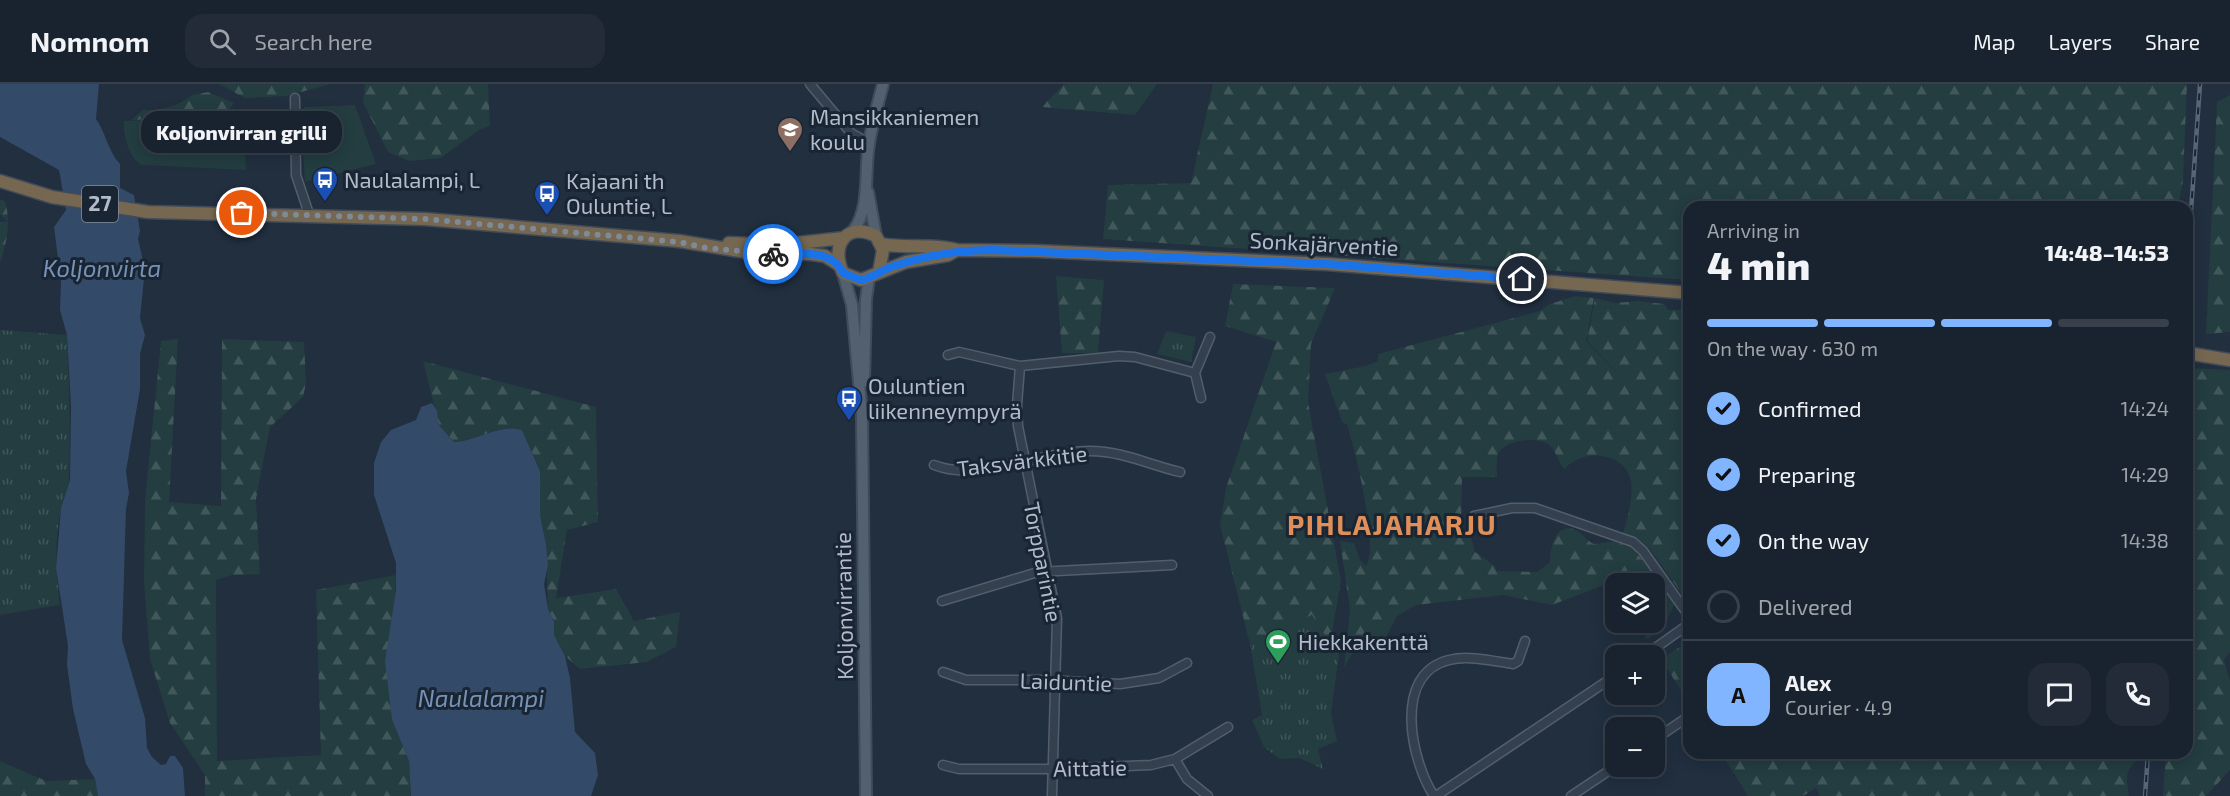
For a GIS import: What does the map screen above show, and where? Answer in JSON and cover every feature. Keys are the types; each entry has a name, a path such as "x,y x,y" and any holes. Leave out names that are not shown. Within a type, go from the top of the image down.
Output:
{"highway":[{"name":"27","path":"0,182 52,196 148,212 309,214 425,219 688,243 746,252 825,256 841,269"},
{"path":"861,231 879,240 884,258 874,275 852,279 841,269 839,245 848,235 861,231"},
{"name":"27","path":"688,243 779,245 848,235"},
{"name":"Sonkajärventie","path":"879,240 909,248 946,247 957,250 1036,251 1327,264 1683,292"},
{"name":"Sonkajärventie","path":"874,275 957,250"},
{"path":"2193,354 2230,360"}],"main road":[{"path":"848,235 859,224 869,143 883,84"},
{"path":"866,180 879,240"},
{"name":"Koljonvirrantie","path":"841,269 854,325 862,415 866,796"},
{"name":"Koljonvirrantie","path":"862,415 867,351 866,290 874,275"}],"street":[{"path":"810,84 851,133 869,143"},
{"path":"295,98 296,176 309,214"},
{"path":"1201,398 1195,373 1210,337"},
{"path":"948,355 959,352 1020,366 1119,356 1135,357 1195,373"},
{"name":"Torpparintie","path":"1020,366 1017,405 1024,461 1057,618 1052,796"},
{"name":"Taksvärkkitie","path":"934,465 945,470 966,470 1076,452 1103,452 1180,472"},
{"path":"1474,516 1512,508 1535,508 1633,542 1644,551 1683,607"},
{"path":"942,601 1047,570 1172,565"},
{"path":"1659,645 1683,628"},
{"path":"1524,641 1518,661 1514,664 1451,659 1434,667 1418,687 1411,708 1413,738 1425,782 1435,796 1605,682"},
{"name":"Laiduntie","path":"943,672 966,680 1137,683 1169,675 1187,663"},
{"path":"1665,733 1683,721"},
{"name":"Aittatie","path":"943,765 959,769 1136,767 1174,759 1228,727"},
{"path":"1174,759 1192,784 1208,796"},
{"path":"1571,796 1605,773"}],"green space":[{"path":"219,84 331,84 286,96 245,98"},
{"path":"365,84 488,84 490,126 479,130 441,158 409,161 388,152 363,102"},
{"path":"1064,84 1157,84 1135,115 1042,107"},
{"path":"1213,84 2187,84 2183,180 2179,201 1683,201 1683,280 1103,239 1108,185 1191,183"},
{"path":"208,92 234,103 225,116 131,120 143,110 157,110 176,105 193,95"},
{"path":"2230,95 2230,332 2206,334 2217,102"},
{"path":"355,105 376,164 305,182 301,118 304,107"},
{"path":"243,115 246,170 142,165 130,152 125,133 124,121"},
{"path":"0,199 5,201 8,221 0,215"},
{"path":"8,221 6,240 0,263 0,222"},
{"path":"1056,276 1104,280 1098,353 1062,353"},
{"path":"1233,284 1335,288 1311,344 1308,402 1341,581 1330,644 1312,615 1250,644 1220,525 1226,488 1276,342 1225,326"},
{"path":"1575,296 1594,298 1586,341 1627,383 1587,341 1595,298 1615,303 1637,301 1664,304 1668,310 1683,310 1683,596 1649,548 1623,533 1630,508 1631,482 1621,464 1602,456 1592,456 1572,462 1565,469 1550,445 1534,440 1520,441 1501,449 1498,454 1497,477 1462,477 1461,529 1469,529 1475,552 1495,566 1496,571 1537,572 1550,562 1551,549 1556,536 1560,531 1571,529 1579,532 1594,544 1616,541 1633,548 1652,573 1605,573 1605,585 1552,605 1503,595 1416,605 1397,616 1386,637 1354,651 1344,667 1350,610 1340,541 1354,543 1360,560 1366,566 1370,539 1360,475 1351,437 1347,425 1342,422 1325,374 1366,366 1378,361 1378,354 1540,311 1550,304"},
{"path":"0,330 67,335 70,442 69,482 61,509 57,545 60,605 0,615"},
{"path":"1166,331 1196,337 1191,362 1157,354"},
{"path":"178,339 169,502 221,506 222,339 304,342 306,383 303,397 270,427 256,499 260,574 232,575 216,580 217,761 321,755 316,590 396,575 390,690 392,720 409,761 411,796 205,796 205,775 170,723 150,659 144,583 145,500 161,341"},
{"path":"423,361 596,407 598,522 567,530 556,598 616,589 634,621 680,612 676,647 647,662 580,669 565,656 554,635 554,622 548,609 546,544 540,515 540,471 522,430 514,428 497,430 454,442 439,425"},
{"path":"2193,368 2230,370 2230,652 2224,660 2230,681 2230,770 2206,796 2163,796 2166,759 2193,759"},
{"path":"1665,590 1675,603 1665,622"},
{"path":"1312,615 1330,644 1340,647 1331,714 1337,741 1318,749 1323,769 1299,758 1280,759 1264,747 1252,720 1262,715 1250,644"},
{"path":"1643,633 1656,633 1653,636 1647,639"},
{"path":"1683,645 1683,694 1665,665 1665,656"},
{"path":"1725,759 2136,759 2128,773 2129,796 1820,796 1816,788 1803,796 1748,796"},
{"path":"0,761 46,781 95,779 98,796 0,796"}],"water":[{"name":"Koljonvirta","path":"0,84 99,84 96,119 120,164 120,188 134,195 140,231 138,239 145,269 140,318 145,335 140,354 140,389 126,471 129,493 126,509 122,640 145,718 147,748 152,757 161,765 166,764 170,756 175,756 183,768 185,796 98,796 95,779 86,764 73,709 67,665 68,646 56,568 61,508 70,480 71,406 67,335 60,310 61,282 54,227 66,210 59,170 0,137"},
{"name":"Naulalampi","path":"432,403 437,411 439,425 454,442 497,430 514,428 522,430 540,471 540,515 548,565 544,584 548,609 554,622 554,635 565,656 570,678 575,732 595,753 598,775 591,796 411,796 409,761 392,720 385,661 396,590 396,563 374,495 374,463 381,442 391,430 416,420 421,407"}],"railway":[{"path":"2192,201 2200,84"},
{"path":"2145,796 2148,759"}],"way so far":[{"path":"242,213 361,215 425,219 679,242 707,248 773,254"}],"place":[{"name":"Mansikkaniemen koulu","path":"790,153"},
{"name":"Naulalampi, L","path":"325,203"},
{"name":"Koljonvirran grilli","path":"242,213"},
{"name":"Kajaani th Ouluntie, L","path":"547,217"},
{"name":"Ouluntien liikenneympyrä","path":"849,422"},
{"name":"Hiekkakenttä","path":"1278,665"}],"district":[{"name":"PIHLAJAHARJU","path":"1392,525"}],"route":[{"path":"773,254 825,256 839,265 843,273 852,279 861,280 906,262 948,255 957,250 1036,251 1327,264 1522,279"}]}
